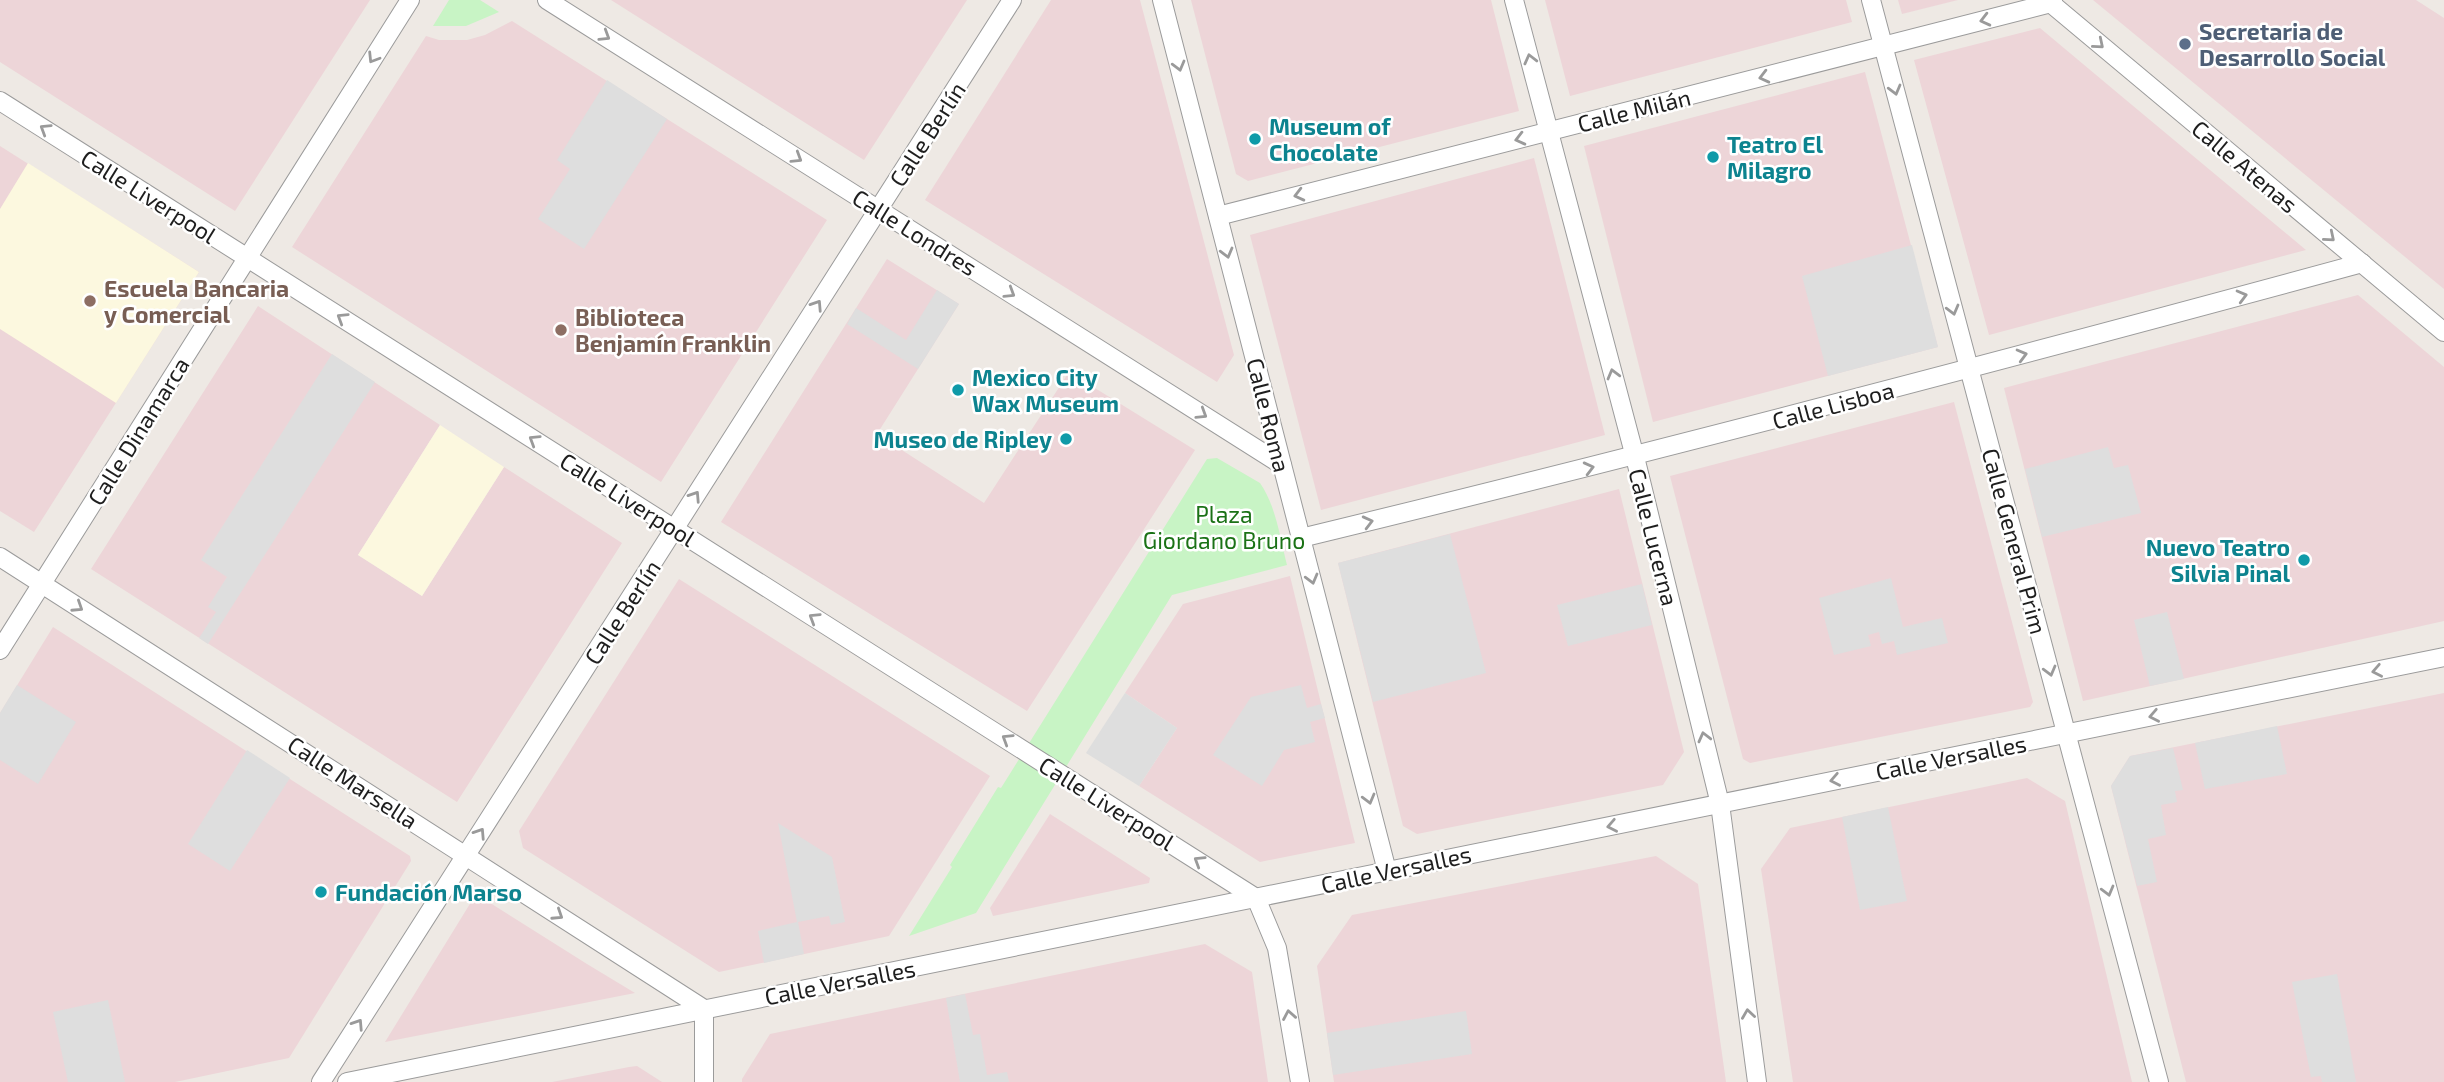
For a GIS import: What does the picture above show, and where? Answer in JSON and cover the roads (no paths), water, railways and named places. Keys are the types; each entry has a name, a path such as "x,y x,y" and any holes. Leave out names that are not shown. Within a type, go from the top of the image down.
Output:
{"street":[{"name":"Calle Dinamarca","path":"0,650 410,0"},
{"name":"Calle Londres","path":"547,0 1282,465"},
{"name":"Calle Berlín","path":"321,1082 1012,0"},
{"name":"Calle Roma","path":"1162,0 1387,871"},
{"name":"Calle Lucerna","path":"1514,0 1634,457 1720,804 1758,1082"},
{"name":"Calle General Prim","path":"1871,0 2159,1082"},
{"name":"Calle Milán","path":"1218,216 2050,1"},
{"name":"Calle Atenas","path":"2050,1 2444,332"},
{"name":"Calle Liverpool","path":"0,101 1256,898"},
{"name":"Calle Lisboa","path":"1301,538 1634,457 2362,263"},
{"name":"Calle Marsella","path":"0,557 704,1009"},
{"name":"Calle Versalles","path":"347,1082 2444,657"},
{"path":"1256,898 1278,948 1300,1082"},
{"path":"704,1009 704,1082"}],"place":[{"name":"Secretaria de Desarrollo Social","path":"2185,44"},
{"name":"Museum of Chocolate","path":"1255,139"},
{"name":"Teatro El Milagro","path":"1713,157"},
{"name":"Escuela Bancaria y Comercial","path":"90,301"},
{"name":"Biblioteca Benjamín Franklin","path":"561,330"},
{"name":"Mexico City Wax Museum","path":"958,390"},
{"name":"Museo de Ripley","path":"1066,439"},
{"name":"Nuevo Teatro Silvia Pinal","path":"2304,560"},
{"name":"Fundación Marso","path":"321,892"}],"park label":[{"name":"Plaza Giordano Bruno","path":"1224,527"}]}
